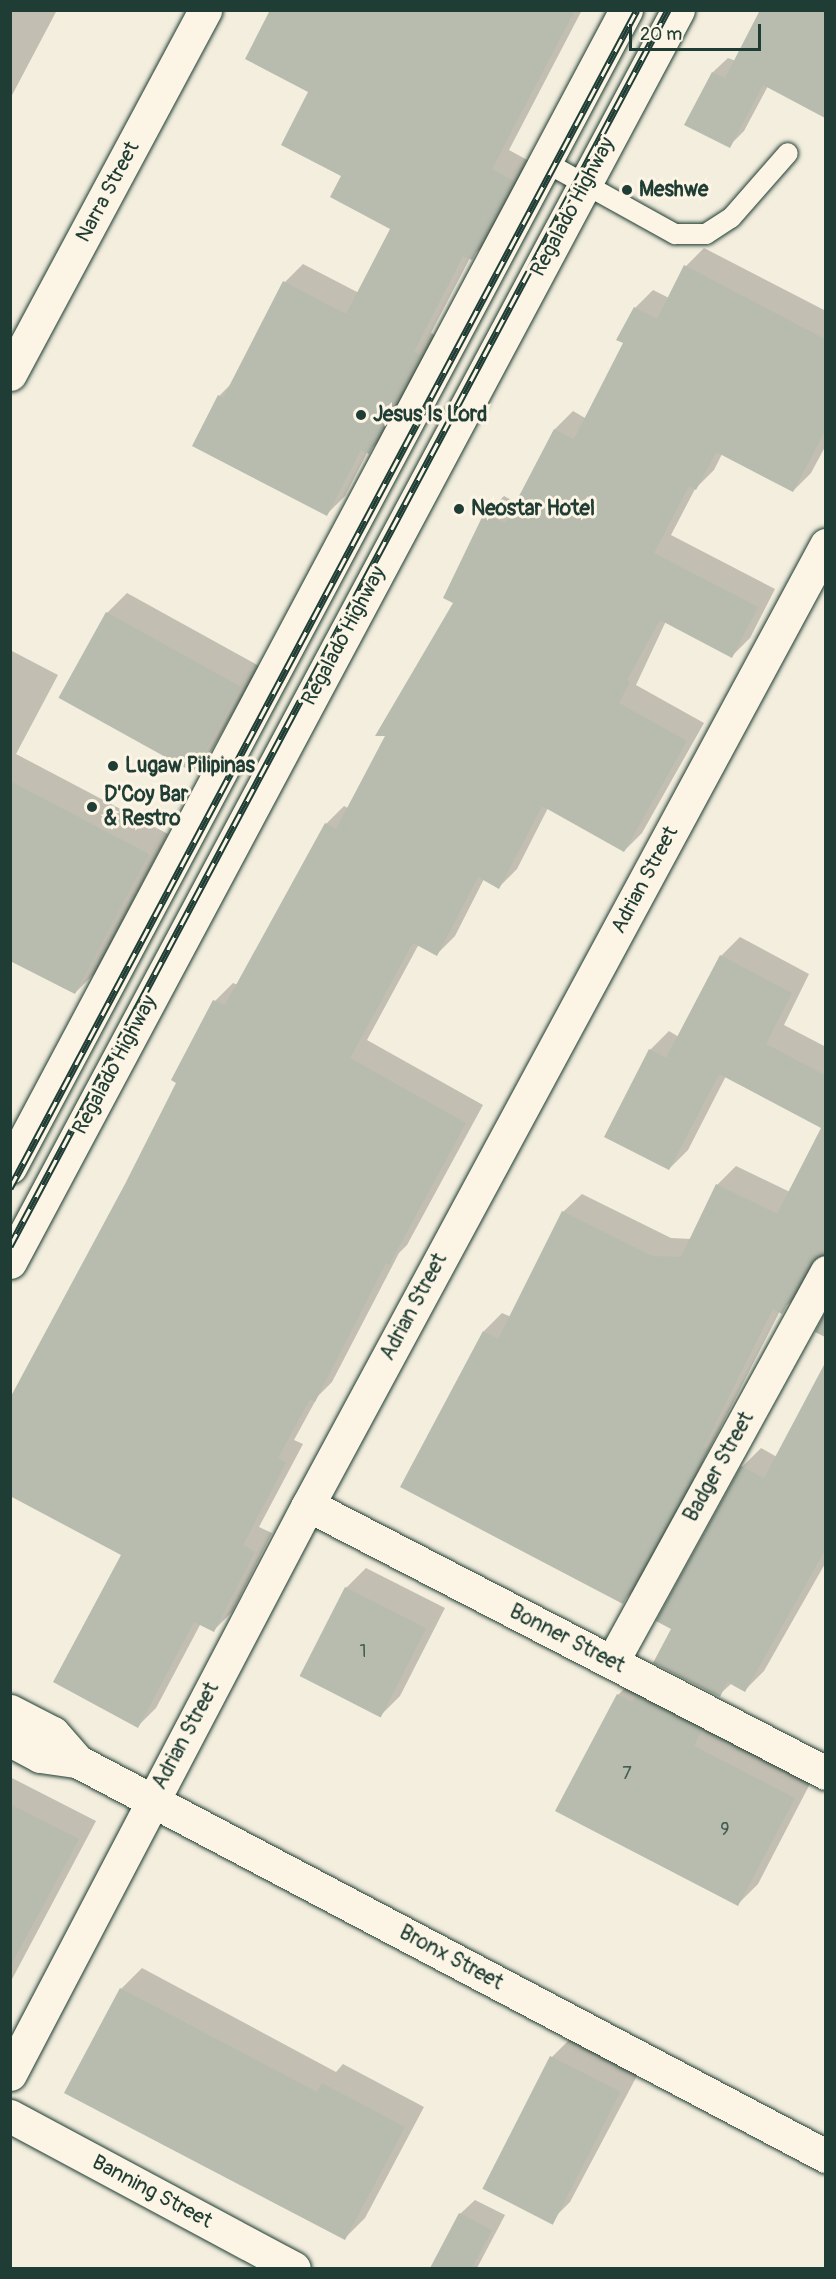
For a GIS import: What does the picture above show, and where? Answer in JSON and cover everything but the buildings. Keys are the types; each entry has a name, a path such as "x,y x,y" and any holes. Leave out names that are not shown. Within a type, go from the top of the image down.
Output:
{"street":[{"name":"Narra Street","path":"12,368 205,10"},
{"path":"10,1167 626,10"},
{"name":"Regalado Highway","path":"10,1262 678,10"},
{"name":"Adrian Street","path":"10,2074 308,1505 825,545"},
{"name":"Badger Street","path":"612,1662 825,1272"},
{"name":"Bonner Street","path":"308,1505 825,1773"},
{"name":"Bronx Street","path":"10,1711 53,1733 77,1761"},
{"name":"Bronx Street","path":"10,1740 40,1756 77,1761 825,2156"},
{"name":"Banning Street","path":"10,2116 294,2268"}],"lane":[{"path":"545,162 675,234 706,234 731,218 788,153"}],"railway":[{"path":"10,1188 637,10"},
{"path":"10,1246 668,10"}],"place":[{"name":"Meshwe","path":"627,190"},
{"name":"Jesus Is Lord","path":"361,415"},
{"name":"Neostar Hotel","path":"459,509"},
{"name":"Lugaw Pilipinas","path":"113,766"},
{"name":"D'Coy Bar & Restro","path":"92,807"}]}
